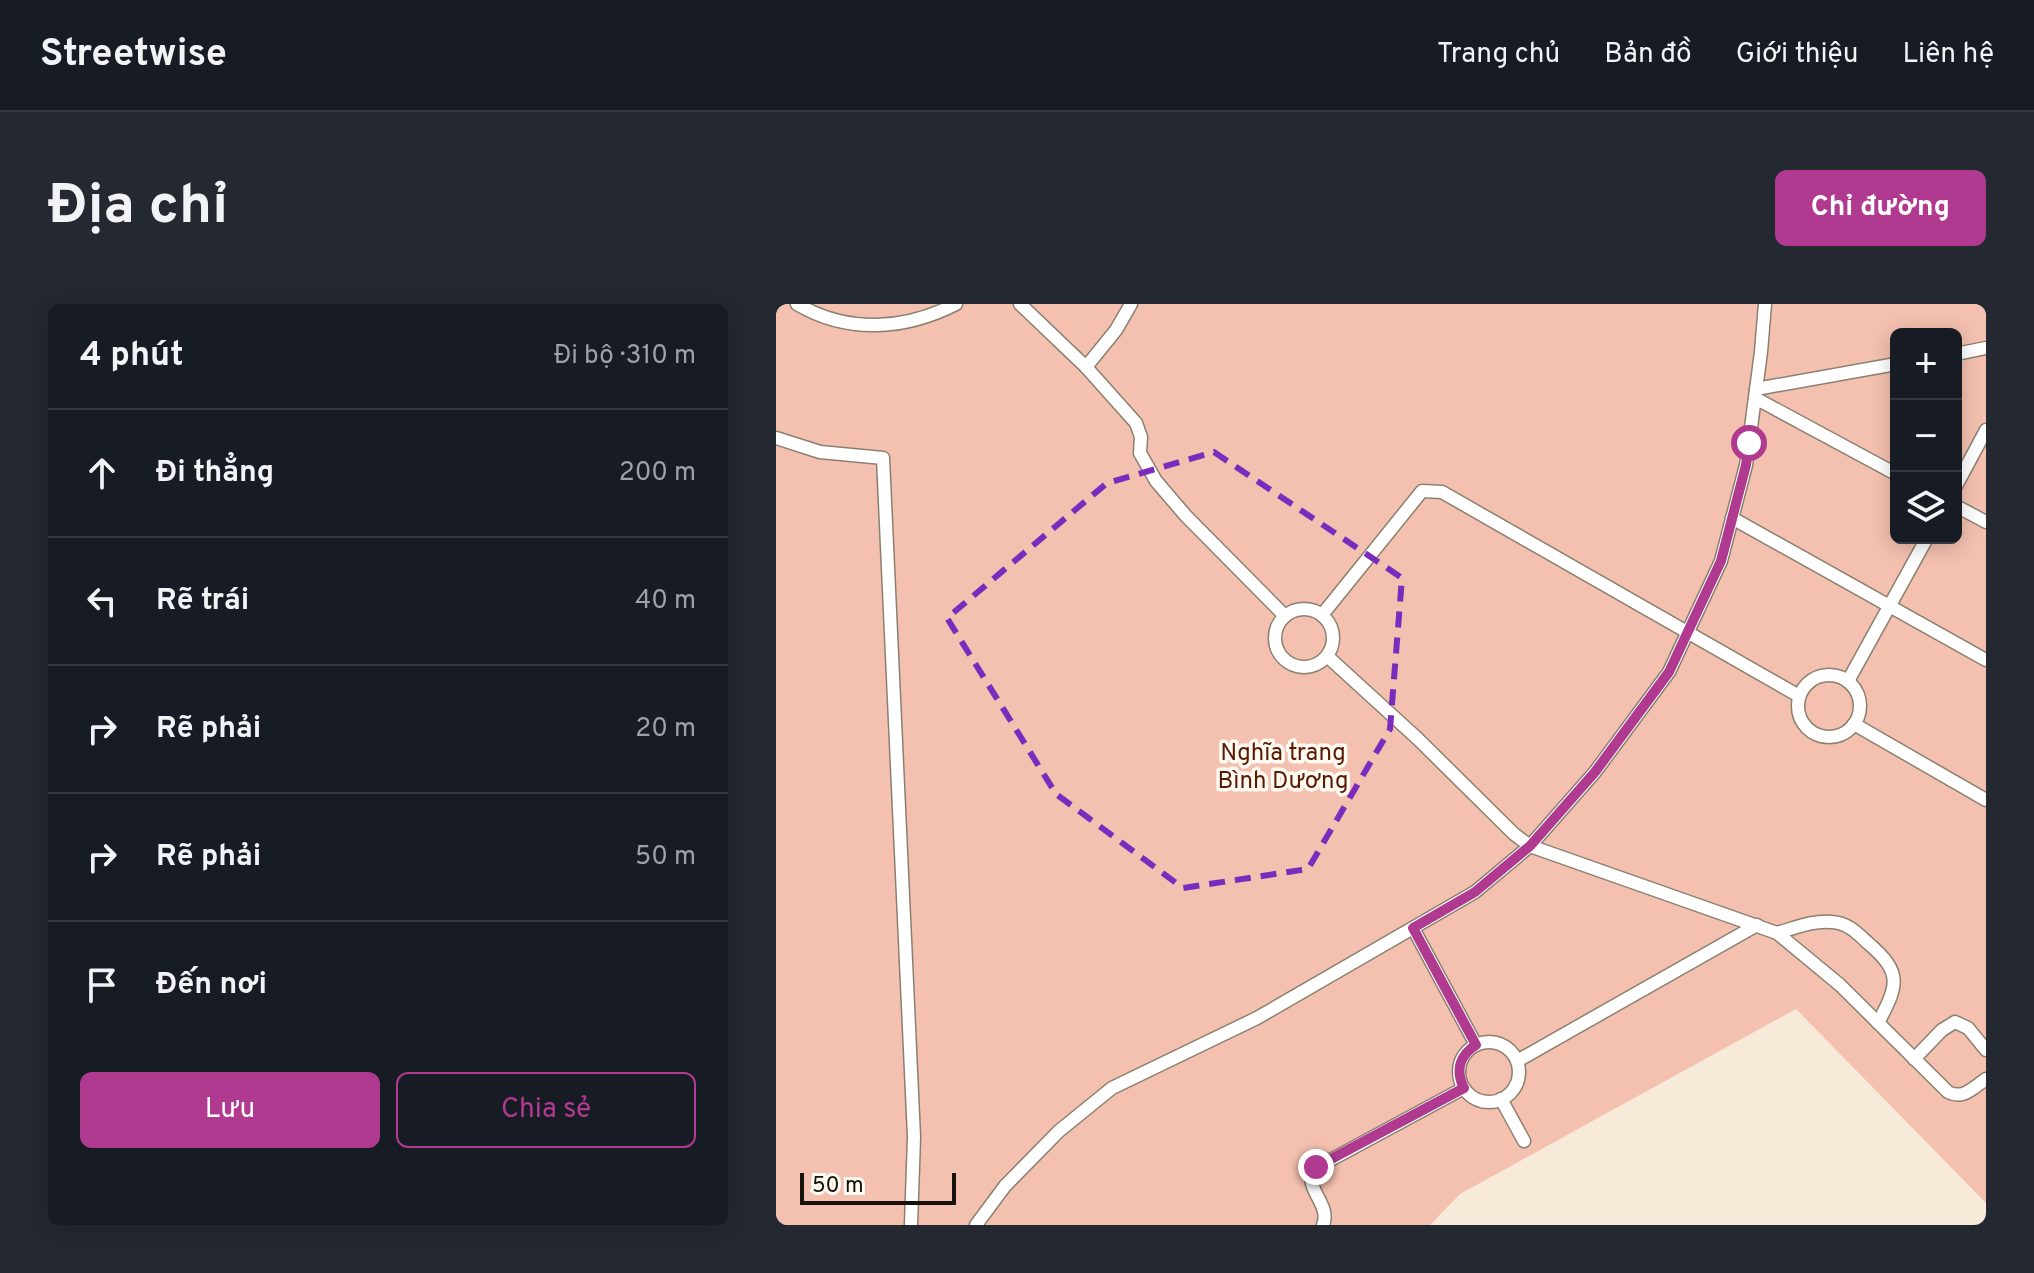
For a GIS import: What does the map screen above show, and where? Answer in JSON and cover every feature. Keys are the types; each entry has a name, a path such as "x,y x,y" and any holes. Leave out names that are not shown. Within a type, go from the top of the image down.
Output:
{"lane":[{"path":"797,304 827,318 871,326 915,321 956,304"},
{"path":"1020,304 1086,367 1136,423 1141,437 1140,453 1156,481 1186,516 1285,616"},
{"path":"1086,367 1116,330 1131,304"},
{"path":"976,1225 1005,1186 1059,1131 1112,1088 1257,1018 1475,892 1530,846 1595,772 1669,672 1721,561 1746,465 1765,304"},
{"path":"1962,353 1986,348"},
{"path":"1756,394 1890,365"},
{"path":"1756,394 1892,472"},
{"path":"1962,475 1986,430"},
{"path":"776,438 820,452 883,458 914,1137 911,1225"},
{"path":"1322,615 1422,491 1433,490 1442,492 1799,696"},
{"path":"1962,509 1986,522"},
{"path":"1732,518 1986,660"},
{"path":"1848,681 1924,544"},
{"path":"1305,609 1322,615 1328,622 1333,639 1327,656 1320,662 1303,667 1286,661 1280,655 1275,637 1285,616 1305,609"},
{"path":"1327,656 1530,846 1777,933 1806,955 1953,1095 1964,1095 1986,1079"},
{"path":"1823,676 1841,677 1848,681 1859,700 1854,724 1834,736 1815,734 1801,720 1799,696 1806,685 1823,676"},
{"path":"1854,724 1986,800"},
{"path":"1777,933 1820,921 1836,922 1850,927 1887,959 1894,976 1893,995 1878,1023"},
{"path":"1517,1061 1757,925"},
{"path":"1413,928 1476,1045"},
{"path":"1914,1059 1942,1030 1955,1022 1968,1028 1986,1050"},
{"path":"1485,1042 1501,1045 1517,1061 1517,1081 1508,1095 1501,1099 1484,1101 1464,1088 1459,1072 1460,1063 1476,1045 1485,1042"},
{"path":"1323,1225 1325,1213 1309,1179 1312,1170 1464,1088"},
{"path":"1501,1099 1524,1141"}],"highlighted area":[{"path":"1214,452 1402,578 1390,729 1308,869 1183,888 1056,794 947,618 1107,483"}],"green space":[{"name":"Nghĩa trang Bình Dương","path":"776,304 1986,304 1986,1203 1796,1009 1460,1194 1430,1225 776,1225"}],"route":[{"path":"1316,1167 1464,1088 1460,1080 1460,1063 1469,1049 1476,1045 1413,928 1475,892 1530,846 1595,772 1669,672 1721,561 1749,443"}]}
